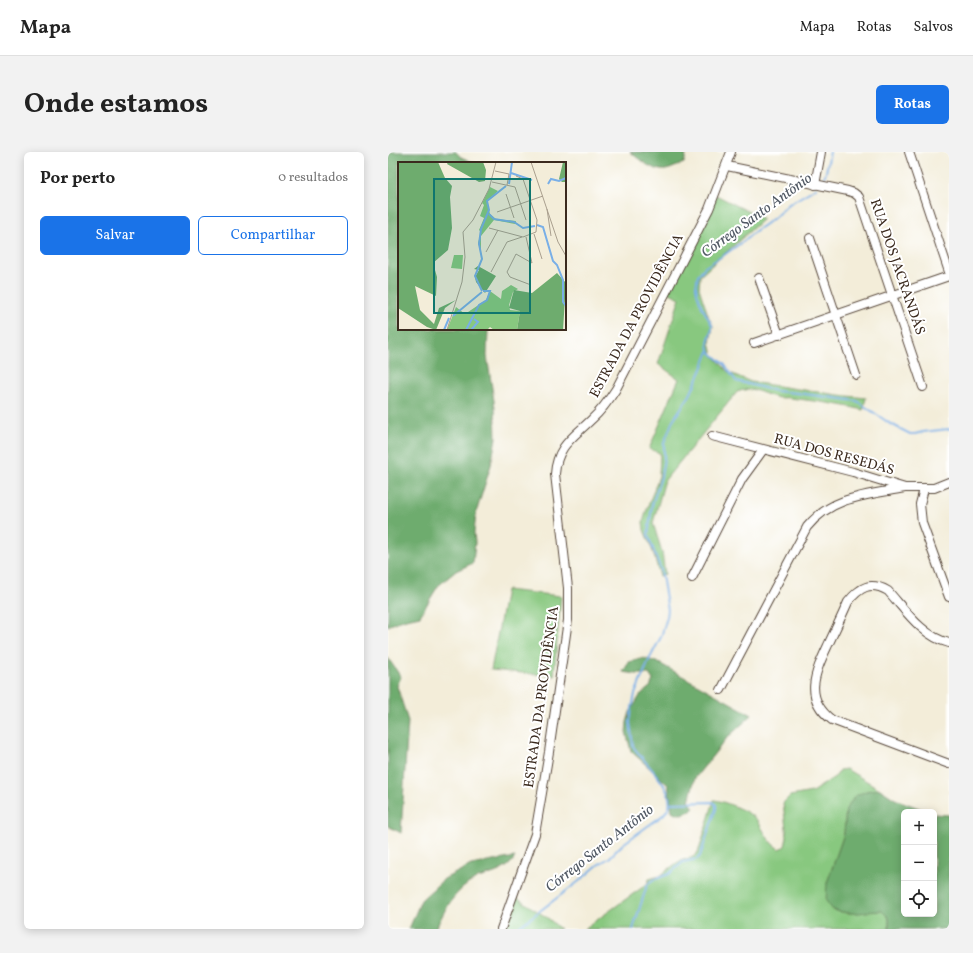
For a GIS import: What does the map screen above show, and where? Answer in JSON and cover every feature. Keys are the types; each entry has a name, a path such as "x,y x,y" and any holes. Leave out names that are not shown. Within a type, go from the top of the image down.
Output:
{"street":[{"name":"ESTRADA DA PROVIDÊNCIA","path":"501,929 535,834 568,627 569,604 555,474 557,459 566,443 600,410 616,389 709,209 727,166 731,152"},
{"path":"727,166 819,186 821,152"},
{"path":"909,152 949,272"},
{"name":"RUA DOS JACRANDÁS","path":"819,186 848,191 860,197 923,388"},
{"path":"810,238 856,375"},
{"path":"754,343 949,276"},
{"path":"759,278 779,335"},
{"name":"RUA DOS RESEDÁS","path":"712,436 853,472 905,488 934,488 949,482"},
{"path":"692,578 742,479 763,450"},
{"path":"721,690 808,527 814,519 826,509 839,502 905,488"},
{"path":"924,489 920,504 922,523 949,597"},
{"path":"949,643 936,638 923,629 888,591 882,588 868,586 855,594 848,602 817,668 813,688 820,709 832,720 949,764"}],"green space":[{"path":"388,152 456,152 461,157 473,162 398,162 398,330 488,330 487,356 495,407 496,438 491,465 476,513 473,563 456,571 438,586 420,616 402,620 388,626"},
{"path":"630,152 686,152 686,155 684,163 666,170 661,170 651,167"},
{"path":"716,195 763,219 700,276 699,288 713,326 710,343 713,355 728,372 751,382 866,398 863,410 817,402 777,398 752,390 737,392 665,480 653,523 662,552 665,574 660,576 653,552 644,530 643,522 659,476 660,453 649,449 679,379 658,364 680,298 666,291"},
{"path":"506,590 561,596 554,676 491,670"},
{"path":"388,658 401,677 397,686 408,721 401,833 388,826"},
{"path":"644,658 659,663 752,715 727,738 695,778 689,801 694,808 683,814 678,814 672,811 668,785 631,751 626,732 630,712 641,694 650,687 653,680 649,674 623,672 629,662"},
{"path":"846,769 880,789 866,791 846,809 844,834 827,883 833,910 847,913 882,911 889,918 889,929 584,929 647,884 649,879 660,876 680,861 693,857 698,852 700,847 714,800 737,807 754,817 772,844 780,849 785,846 787,837 783,803 790,796 812,792 836,776 840,770"},
{"path":"880,789 895,799 921,809 901,809 901,917 937,917 937,814 949,815 949,929 889,929 889,918 882,911 856,913 842,912 833,910 826,901 827,883 844,834 846,809 855,796 866,791"},
{"path":"515,857 513,861 504,869 477,878 462,888 447,907 436,929 409,929 421,900 444,879 471,865"},
{"path":"516,897 549,919 560,929 503,929"}],"waterway":[{"name":"Córrego Santo Antônio","path":"822,183 830,152"},
{"name":"Córrego Santo Antônio","path":"516,929 578,882 599,864 609,858 623,844 663,815 669,808 669,800 663,783 633,746 630,722 635,694 650,658 661,637 668,610 661,570 648,535 652,505 661,477 664,458 664,443 673,420 690,395 709,351 708,342 712,325 702,307 697,293 696,287 698,275 705,267 745,240 774,218 789,204 816,188"},
{"path":"709,351 724,364 736,381 776,391 857,401 889,423 910,434 949,429"},
{"path":"633,929 647,885 653,880 669,874 683,862 697,859 700,856 716,809 716,805 713,802 670,803"}]}
